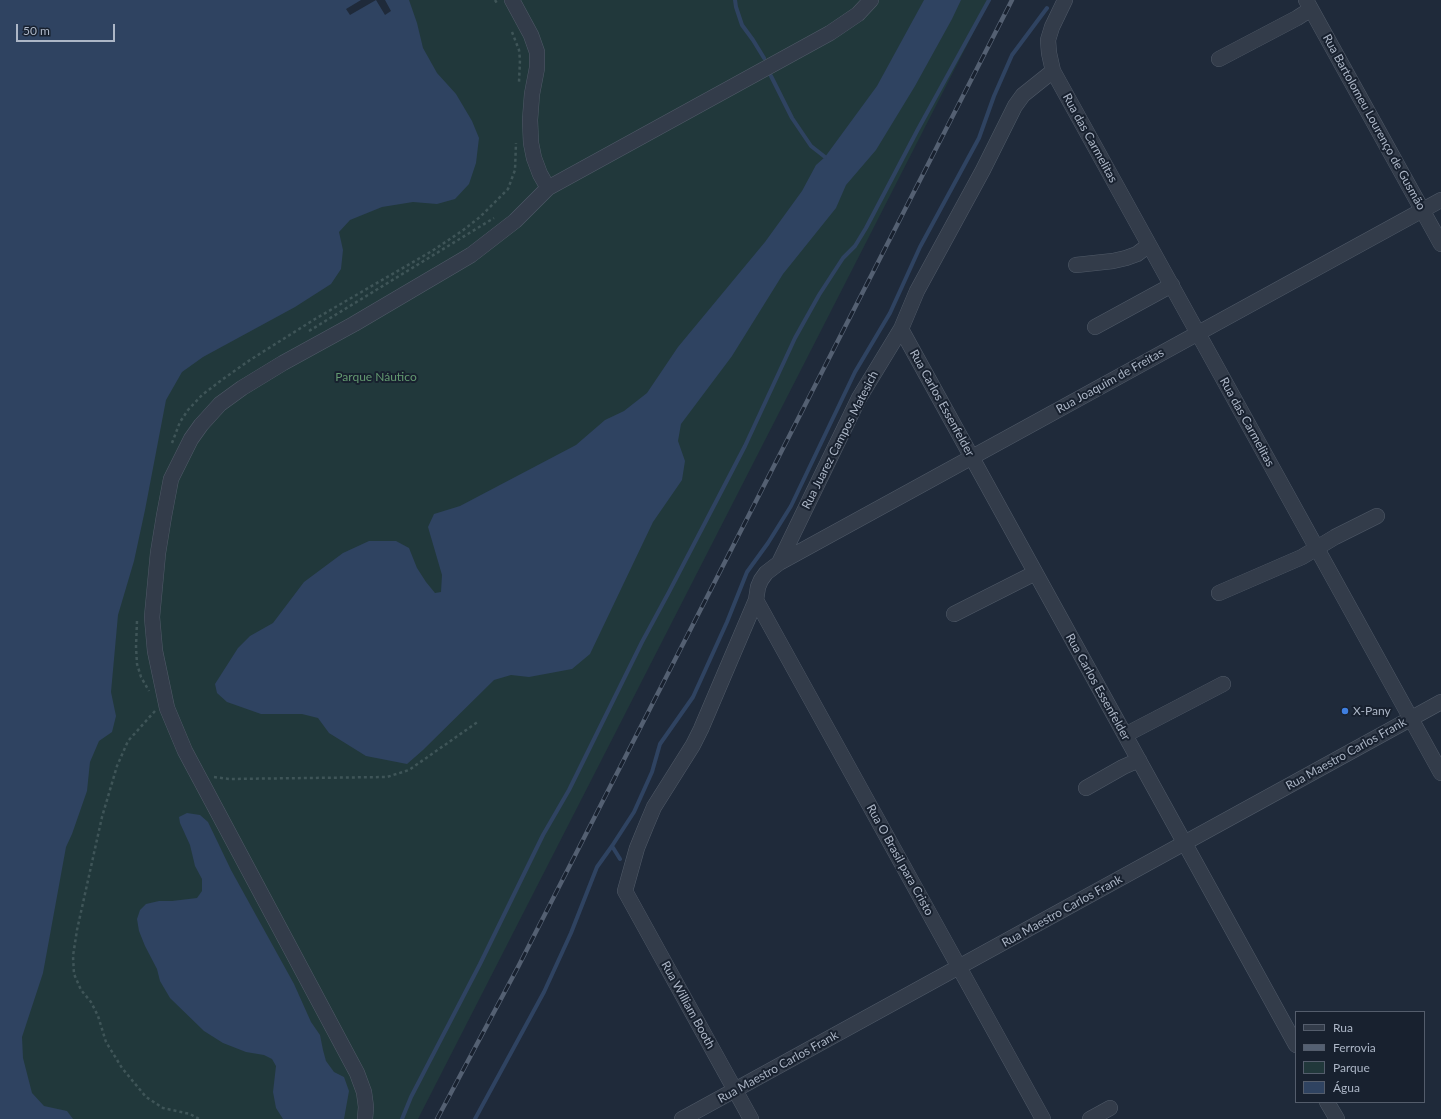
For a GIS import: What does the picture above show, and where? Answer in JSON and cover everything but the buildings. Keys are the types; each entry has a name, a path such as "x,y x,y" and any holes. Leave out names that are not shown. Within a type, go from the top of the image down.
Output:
{"street":[{"path":"512,0 531,36 537,52 537,68 532,94 530,120 531,143 534,158 540,174 548,188"},
{"path":"365,1119 366,1108 364,1092 357,1073 185,751 167,708 155,651 152,617 158,553 171,479 191,439 201,425 220,404 242,388 471,255 515,221 548,188 830,33 858,14 871,0"},
{"path":"1053,70 1048,40 1052,27 1065,0"},
{"path":"1219,59 1297,18 1309,4"},
{"name":"Rua Bartolomeu Lourenço de Gusmão","path":"1309,4 1441,244"},
{"name":"Rua das Carmelitas","path":"1053,70 1441,773"},
{"name":"Rua Juarez Campos Matesich","path":"625,891 638,848 651,813 693,745 701,729 756,600 758,587 761,580 778,562 859,398 901,329 921,284 983,170 1015,106 1028,90 1053,70"},
{"name":"Rua Joaquim de Freitas","path":"778,562 1441,200"},
{"path":"1076,265 1126,258 1137,254 1150,246"},
{"path":"1095,327 1172,285"},
{"name":"Rua Carlos Essenfelder","path":"901,329 1295,1043"},
{"path":"1219,593 1302,557 1377,516"},
{"path":"954,614 1035,573"},
{"name":"Rua O Brasil para Cristo","path":"756,600 1043,1119"},
{"path":"1125,735 1223,684"},
{"name":"Rua Maestro Carlos Frank","path":"682,1119 1441,702"},
{"path":"1086,788 1139,760"},
{"name":"Rua William Booth","path":"625,891 751,1119"},
{"path":"1328,1103 1337,1119"},
{"path":"1090,1119 1110,1108"}],"path":[{"path":"167,708 156,710 128,741 117,766 102,817 77,930 73,956 74,974 81,990 91,1002 98,1016 106,1042 122,1068 146,1098 163,1108 190,1114 199,1119"},
{"path":"198,775 229,779 387,777 409,770 479,721"}],"green space":[{"name":"Parque Náutico","path":"0,0 990,0 418,1119 0,1119"}],"water":[{"path":"0,0 409,0 417,23 423,48 437,73 456,94 472,121 479,138 476,163 469,184 455,199 437,204 413,202 382,207 350,220 339,232 343,250 341,269 331,284 295,307 203,357 182,372 166,400 134,561 118,615 111,692 116,716 112,732 99,741 90,762 87,791 66,847 43,973 22,1037 23,1058 32,1093 44,1106 67,1111 73,1119 0,1119"},
{"path":"924,0 961,0 915,86 876,150 846,185 836,208 783,274 732,356 681,424 678,441 685,461 682,480 653,522 590,654 572,669 529,677 511,675 494,680 407,764 366,756 329,733 318,718 302,714 261,714 227,702 217,693 215,684 238,648 250,636 273,623 304,582 343,553 369,541 396,541 409,548 417,568 426,582 435,593 441,592 442,575 428,527 434,514 460,506 576,445 605,420 624,411 647,393 678,347 765,242 802,191 816,165 825,157 877,86"},
{"path":"187,813 200,815 208,822 231,870 294,984 311,1022 320,1035 326,1061 334,1072 344,1077 349,1091 344,1119 283,1119 276,1108 273,1092 276,1066 272,1059 264,1055 246,1052 223,1043 204,1031 170,998 160,981 157,969 139,931 137,919 140,910 146,904 159,901 197,898 202,891 202,879 195,866 190,845 180,823 179,817"}],"pier":[{"path":"361,0 376,0 350,15 346,9"},
{"path":"376,0 385,0 391,11 385,15"}],"waterway":[{"path":"735,0 742,25 764,58"},
{"path":"402,1119 411,1097 480,964 543,835 569,790 642,642 745,446 795,338 819,295 843,258 855,246 866,228 989,0"},
{"path":"475,1119 544,992 571,933 597,867 634,812 652,772 660,744 693,697 727,622 747,572 768,543 791,506 855,372 890,313 920,247 979,138 994,96 1012,55 1047,8"},
{"path":"771,76 792,118 811,146 825,157"},
{"path":"612,846 620,859"}],"railway":[{"path":"437,1119 518,967 1012,0"}],"place":[{"name":"X-Pany","path":"1345,711"}]}
